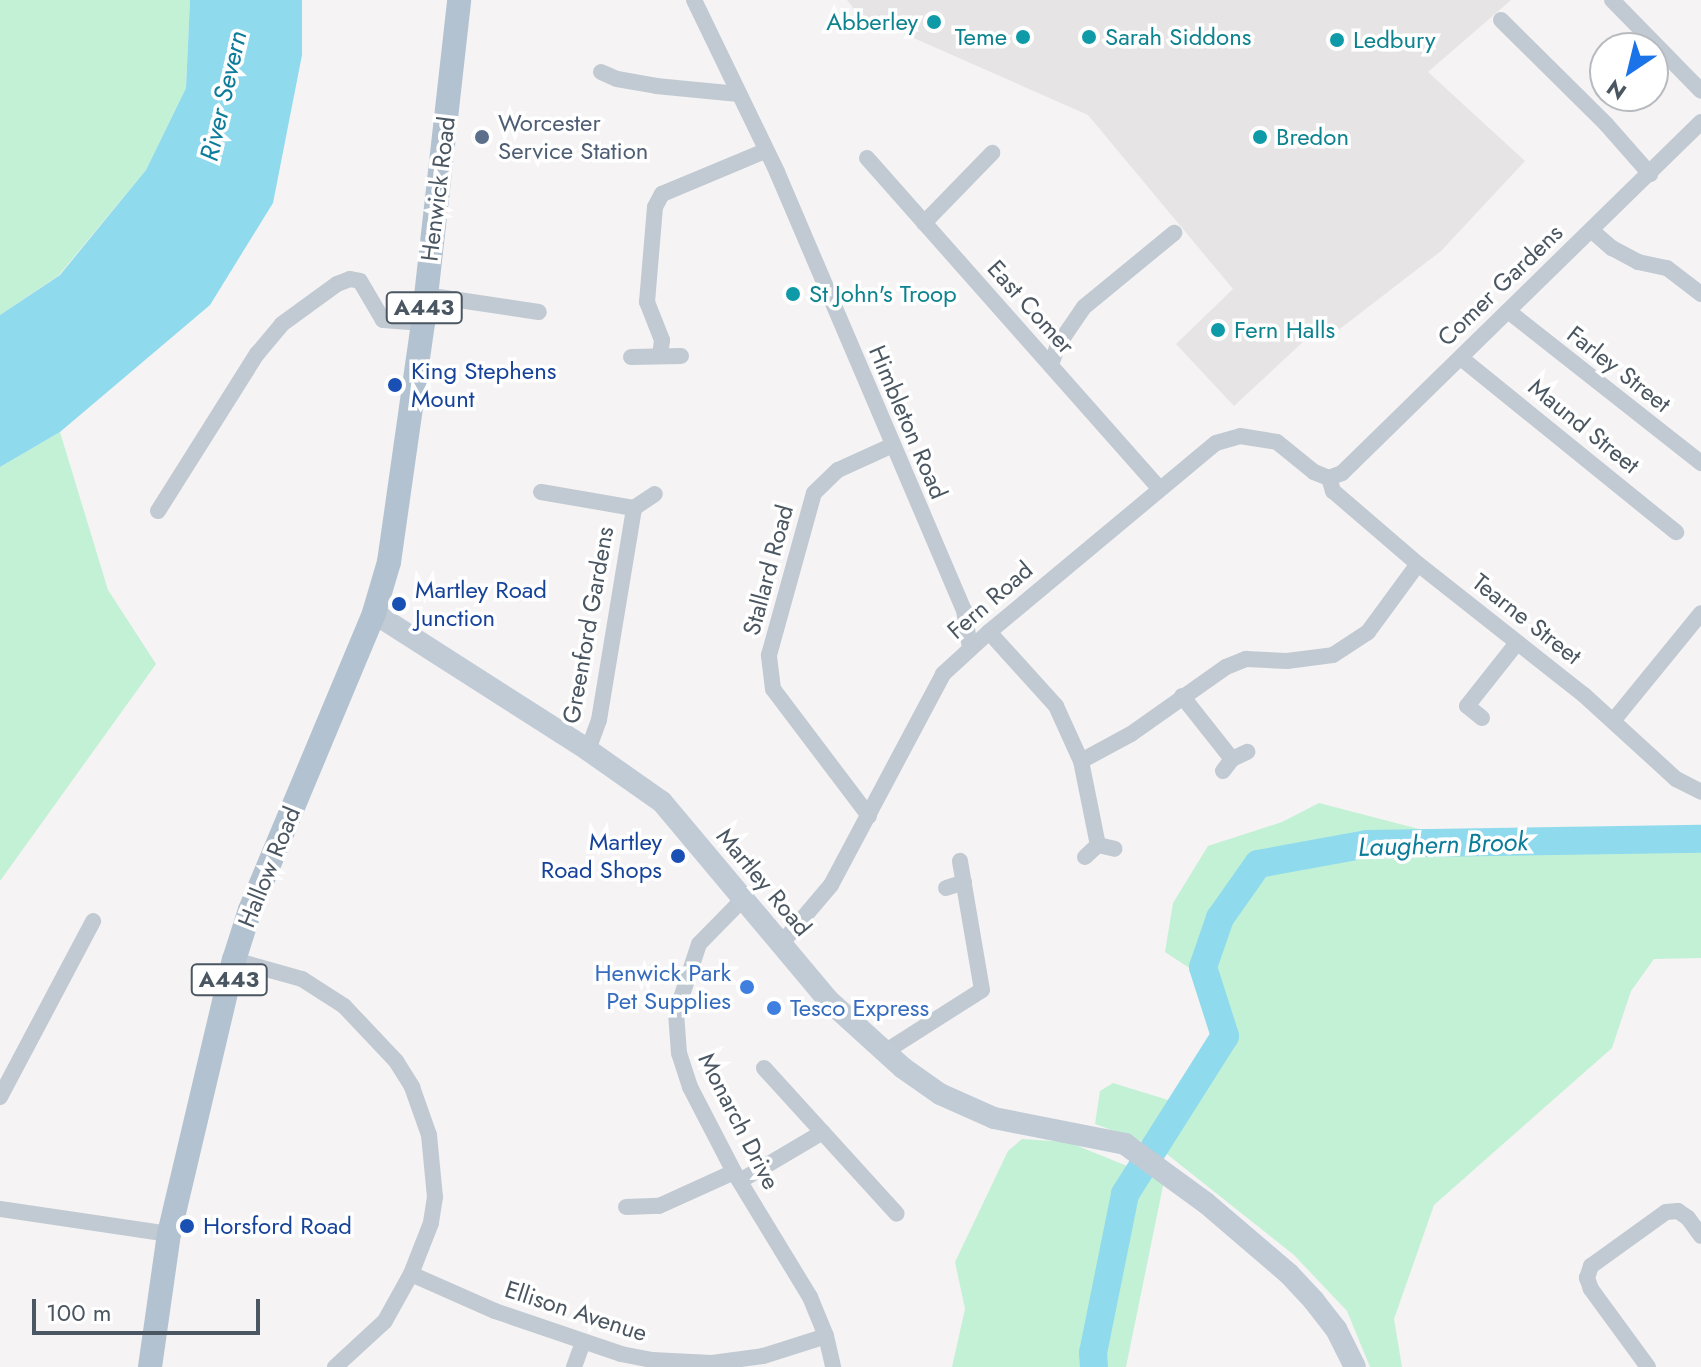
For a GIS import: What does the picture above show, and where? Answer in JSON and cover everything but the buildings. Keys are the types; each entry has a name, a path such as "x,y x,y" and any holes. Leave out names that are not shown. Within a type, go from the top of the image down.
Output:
{"main road":[{"name":"Henwick Road","path":"374,613 389,562 423,323 459,0"},
{"name":"Martley Road","path":"374,613 588,750 662,802 828,1000 883,1053 940,1094 994,1118 1125,1144 1289,1274 1336,1329 1355,1367"},
{"name":"Hallow Road","path":"150,1367 169,1234 234,960 250,910 374,613"}],"street":[{"name":"Himbleton Road","path":"694,0 765,151 964,610 970,648"},
{"path":"1612,0 1701,91"},
{"path":"1501,20 1513,42 1606,124 1650,174"},
{"path":"601,72 617,79 656,86 739,94"},
{"name":"Comer Gardens","path":"1329,478 1342,473 1701,122"},
{"path":"660,355 662,340 647,302 655,207 662,194 765,151"},
{"path":"924,223 992,153"},
{"name":"East Comer","path":"867,158 1159,488"},
{"path":"1591,230 1612,248 1638,262 1667,268 1701,294"},
{"path":"1051,365 1058,345 1084,307 1174,233"},
{"path":"158,511 257,354 282,324 337,284 350,279 360,281 383,320 423,323"},
{"path":"425,295 539,312"},
{"name":"Farley Street","path":"1508,311 1701,463"},
{"path":"631,357 681,356"},
{"name":"Maund Street","path":"1461,358 1676,532"},
{"name":"Fern Road","path":"781,944 831,885 929,696 943,674 970,648 1216,443 1240,436 1277,442 1314,472 1329,478"},
{"name":"Stallard Road","path":"869,816 773,689 769,655 814,493 838,470 891,446"},
{"name":"Tearne Street","path":"1329,478 1333,491 1418,564 1613,721 1676,779 1701,792"},
{"name":"Greenford Gardens","path":"538,492 634,508 655,494"},
{"name":"Greenford Gardens","path":"588,750 599,720 634,508"},
{"path":"1081,761 1131,734 1226,667 1246,659 1287,661 1333,655 1368,632 1418,564"},
{"path":"1613,721 1701,613"},
{"path":"989,632 1056,706 1081,761 1098,845"},
{"path":"1482,718 1467,706 1517,643"},
{"path":"1182,696 1234,761"},
{"path":"1098,845 1115,849"},
{"path":"1085,857 1098,845"},
{"path":"883,1053 982,990 960,861"},
{"path":"946,888 964,882"},
{"name":"Monarch Drive","path":"743,899 699,944 676,1013 679,1053 690,1087 737,1176 810,1297 826,1336 833,1367"},
{"path":"0,1097 93,921"},
{"path":"234,960 302,979 324,991 366,1026 410,1084 429,1135 435,1197 431,1223 411,1274 385,1321 335,1367"},
{"path":"764,1068 897,1214"},
{"path":"626,1207 659,1206 737,1176 823,1132"},
{"path":"0,1209 169,1234"},
{"path":"1648,1367 1591,1289 1587,1278 1591,1266 1666,1212 1678,1211 1688,1218 1701,1236"},
{"name":"Ellison Avenue","path":"411,1274 495,1311 583,1342 652,1360 712,1363 763,1356 826,1336"},
{"path":"574,1367 583,1342"}],"shaded area":[{"path":"847,0 1511,0 1428,72 1525,161 1441,251 1328,338 1319,327 1234,406 1176,344 1233,289 1088,115 857,13"}],"green space":[{"path":"0,0 190,0 186,88 146,170 59,275 0,315"},
{"path":"60,432 108,590 156,664 0,881 0,467"},
{"path":"1319,803 1465,841 1701,839 1701,958 1654,959 1631,991 1612,1048 1434,1205 1394,1319 1402,1367 1370,1367 1347,1311 1294,1255 1158,1147 1095,1124 1100,1091 1113,1083 1181,1104 1225,1036 1209,981 1165,952 1173,903 1208,846 1282,822"},
{"path":"1022,1139 1068,1142 1164,1181 1126,1367 952,1367 965,1309 955,1262 1008,1151"}],"water":[{"name":"River Severn","path":"190,0 302,0 302,55 273,203 210,305 60,432 0,467 0,315 60,275 146,170 186,88"}],"waterway":[{"name":"Laughern Brook","path":"1094,1367 1093,1353 1125,1194 1225,1036 1203,967 1220,918 1258,864 1367,844 1701,839"}],"place":[{"name":"Abberley","path":"934,22"},
{"name":"Teme","path":"1023,37"},
{"name":"Sarah Siddons","path":"1089,37"},
{"name":"Ledbury","path":"1337,40"},
{"name":"Worcester Service Station","path":"482,137"},
{"name":"Bredon","path":"1260,137"},
{"name":"St John's Troop","path":"793,294"},
{"name":"Fern Halls","path":"1218,330"},
{"name":"King Stephens Mount","path":"395,385"},
{"name":"Martley Road Junction","path":"399,604"},
{"name":"Martley Road Shops","path":"678,856"},
{"name":"Henwick Park Pet Supplies","path":"747,987"},
{"name":"Tesco Express","path":"774,1008"},
{"name":"Horsford Road","path":"187,1226"}]}
